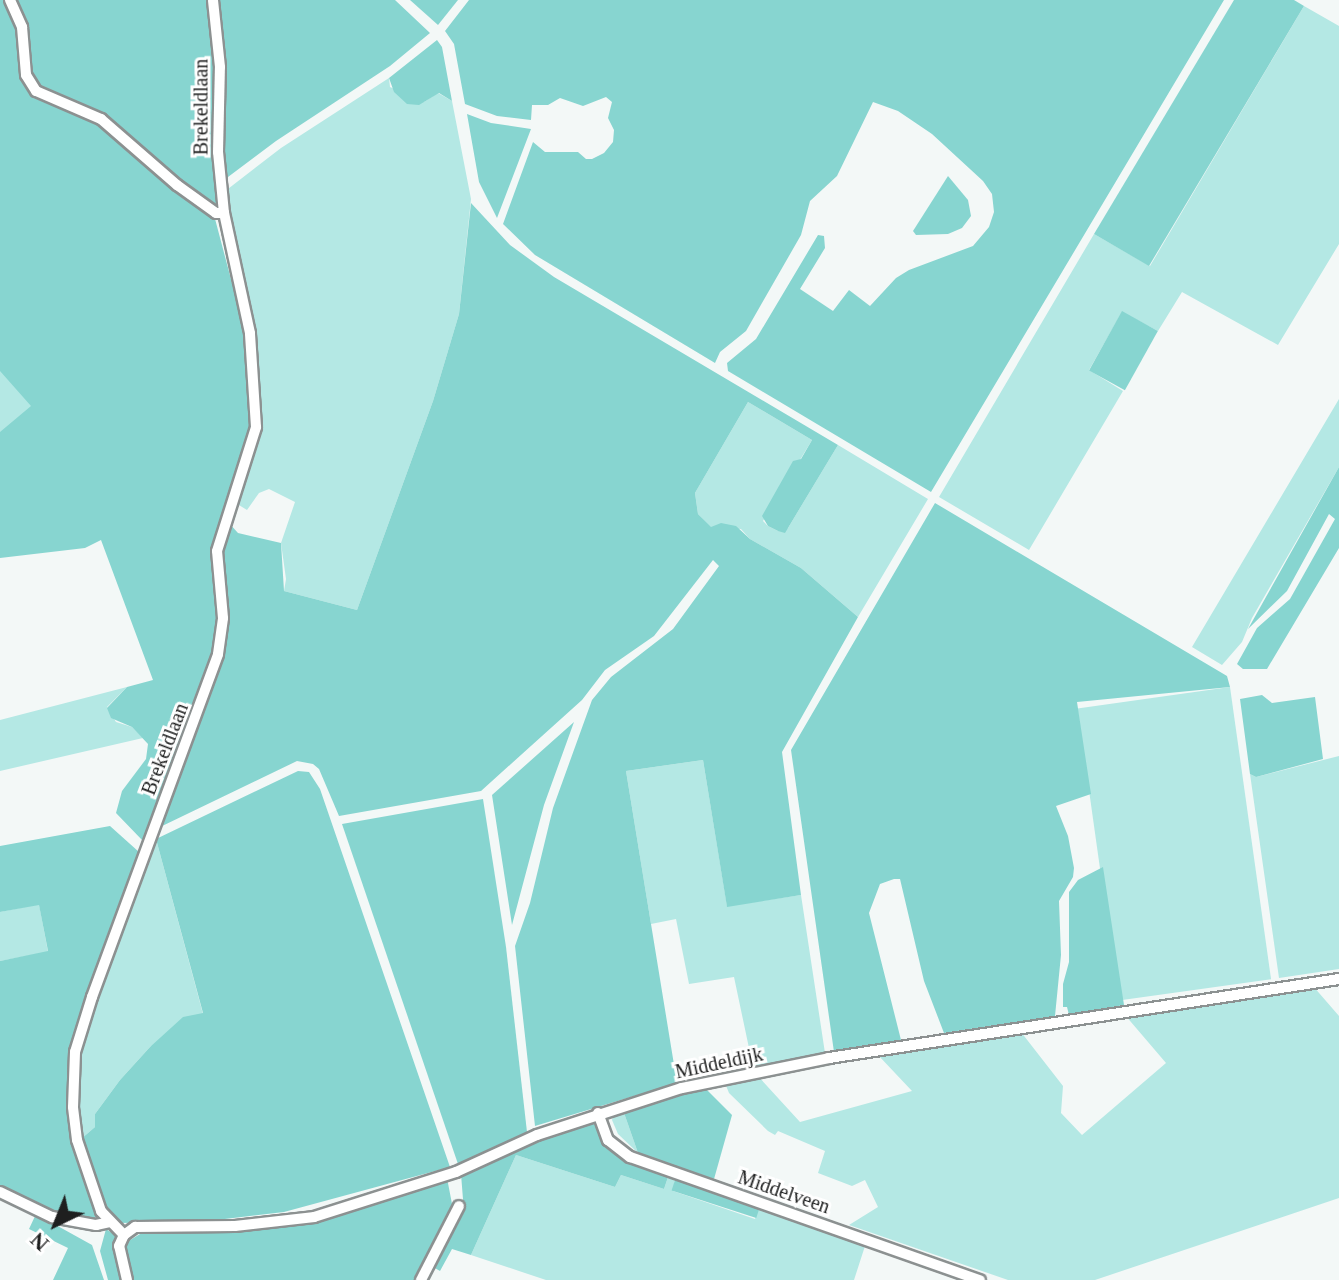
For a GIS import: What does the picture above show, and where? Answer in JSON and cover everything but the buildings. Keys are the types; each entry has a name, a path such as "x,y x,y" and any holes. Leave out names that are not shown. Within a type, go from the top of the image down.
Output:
{"street":[{"path":"10,0 21,21 26,75 36,91 101,119 177,185 216,213 224,213"},
{"name":"Brekeldlaan","path":"124,1235 101,1211 77,1140 73,1107 75,1052 92,997 218,654 223,618 217,551 256,427 250,333 224,213 218,152 219,57 213,0"},
{"name":"Middeldijk","path":"124,1235 140,1226 235,1226 314,1217 456,1172 537,1135 682,1088 829,1058 1339,979"},
{"name":"Middelveen","path":"598,1113 608,1140 630,1157 980,1280"},
{"path":"0,1192 52,1217 96,1225 110,1222"},
{"path":"421,1280 459,1206"},
{"path":"124,1235 120,1251 127,1280"}],"shaded area":[{"path":"0,0 7,0 18,25 22,74 32,92 102,124 214,215 246,336 251,424 215,536 213,558 220,617 217,639 143,841 116,813 122,791 146,759 148,744 132,727 111,718 107,708 127,687 153,680 101,540 85,548 0,558 0,432 31,406 0,371"},
{"path":"16,0 210,0 217,53 219,209 156,163 117,126 99,114 44,91 31,78 27,24"},
{"path":"217,0 395,0 430,33 390,66 276,141 224,180 223,41"},
{"path":"410,0 458,0 438,25"},
{"path":"469,0 1224,0 931,492 728,371 727,363 756,339 818,235 824,236 825,248 800,289 833,311 849,290 870,306 896,278 909,270 973,246 989,227 994,212 992,194 983,181 932,134 898,111 873,102 837,176 810,201 801,235 746,331 720,352 715,363 535,255 503,224 533,142 545,152 578,152 586,159 604,153 613,142 614,130 608,118 612,102 606,97 583,106 560,98 548,105 532,105 531,120 497,116 465,104 454,44 445,31"},
{"path":"1234,0 1294,0 1304,6 1149,266 1094,234"},
{"path":"1304,6 1339,26 1339,244 1278,345 1182,292 1158,331 1122,312 1089,370 1123,391 1029,550 939,497 1094,234 1150,266"},
{"path":"437,40 442,47 452,101 439,93 419,105 407,104 394,92 389,78"},
{"path":"389,78 390,87 424,102 438,93 452,101 471,199 459,314 433,401 357,610 284,591 286,579 281,543 295,502 269,489 259,493 247,510 234,502 257,442 260,413 256,351 224,192 281,148"},
{"path":"467,114 491,123 531,129 497,218 479,182"},
{"path":"948,176 968,200 971,216 962,228 948,234 916,235 913,231"},
{"path":"471,203 510,245 554,277 838,445 785,533 778,531 768,526 762,516 793,461 801,459 812,440 748,402 695,493 698,514 711,527 721,523 736,526 750,539 801,568 858,617 782,752 801,895 727,907 703,760 626,771 677,1083 535,1126 515,946 530,903 553,808 592,700 611,677 673,629 719,566 713,560 654,636 605,670 582,700 481,791 339,816 319,769 313,764 297,761 158,828 224,649 227,625 221,566 228,522 238,533 281,543 284,591 357,610 433,401 459,314"},
{"path":"1122,311 1158,331 1125,390 1089,370"},
{"path":"0,360 42,407 0,448"},
{"path":"1339,399 1339,467 1252,618 1242,642 1222,665 1192,647"},
{"path":"748,402 812,440 763,521 768,526 778,531 788,528 838,445 928,499 858,617 801,568 750,539 741,529 711,528 698,514 695,493"},
{"path":"1339,467 1339,548 1267,669 1243,669 1237,664 1257,628 1290,599 1335,519 1329,514 1287,591 1248,629"},
{"path":"935,503 1227,676 1230,687 1077,702 1091,794 1056,806 1068,836 1074,868 1073,877 1059,901 1061,955 1055,1016 944,1033 924,981 900,879 894,879 880,884 869,913 901,1040 834,1052 791,750"},
{"path":"127,687 107,707 116,722 132,727 143,738 0,771 0,720"},
{"path":"1230,687 1271,979 1119,1001 1077,708"},
{"path":"1262,695 1272,703 1315,697 1323,759 1256,777 1250,774 1240,699"},
{"path":"574,722 544,805 512,925 492,795"},
{"path":"1339,756 1339,969 1279,978 1250,774 1256,777"},
{"path":"703,760 727,906 801,895 825,1053 753,1067 734,977 689,984 676,919 651,924 626,771"},
{"path":"298,771 309,772 320,789 450,1167 284,1212 200,1222 118,1223 106,1211 95,1187 81,1139 95,1127 95,1114 120,1080 150,1047 183,1017 203,1013 156,839"},
{"path":"483,799 506,947 527,1132 458,1164 342,824"},
{"path":"110,826 139,852 78,1028 67,1083 70,1124 98,1213 93,1222 54,1216 0,1188 0,961 48,951 39,905 0,912 0,846"},
{"path":"156,839 203,1014 150,1047 120,1080 95,1114 95,1127 81,1139 78,1094 81,1052 102,983"},
{"path":"1103,867 1124,1005 1069,1015 1067,1007 1063,1007 1063,984 1069,962 1069,892 1078,880"},
{"path":"39,904 48,952 0,961 0,912"},
{"path":"1313,986 1339,1016 1339,1198 1095,1280 1008,1280 849,1225 878,1207 865,1180 852,1186 818,1173 825,1151 778,1131 775,1135 768,1131 729,1093 725,1083 758,1076 800,1122 912,1091 878,1055 1021,1032 1063,1086 1061,1113 1082,1135 1166,1063 1125,1015"},
{"path":"705,1088 732,1115 714,1179 638,1153 623,1110"},
{"path":"623,1110 638,1153 618,1134 612,1120 614,1113"},
{"path":"591,1120 618,1156 668,1177 664,1189 621,1175 615,1187 516,1155 471,1255 452,1249 440,1271 433,1267 464,1212 461,1174 541,1137"},
{"path":"516,1155 615,1187 621,1175 664,1189 668,1177 675,1180 673,1191 755,1219 759,1208 865,1246 854,1280 546,1280 471,1255"},
{"path":"447,1178 453,1209 415,1280 132,1280 125,1255 127,1242 145,1231 277,1228 321,1219"},
{"path":"675,1180 760,1208 756,1218 672,1190"},
{"path":"36,1214 92,1245 104,1280 53,1280 68,1248 29,1229"},
{"path":"106,1229 115,1235 115,1252 123,1280 108,1280 100,1251"}]}
